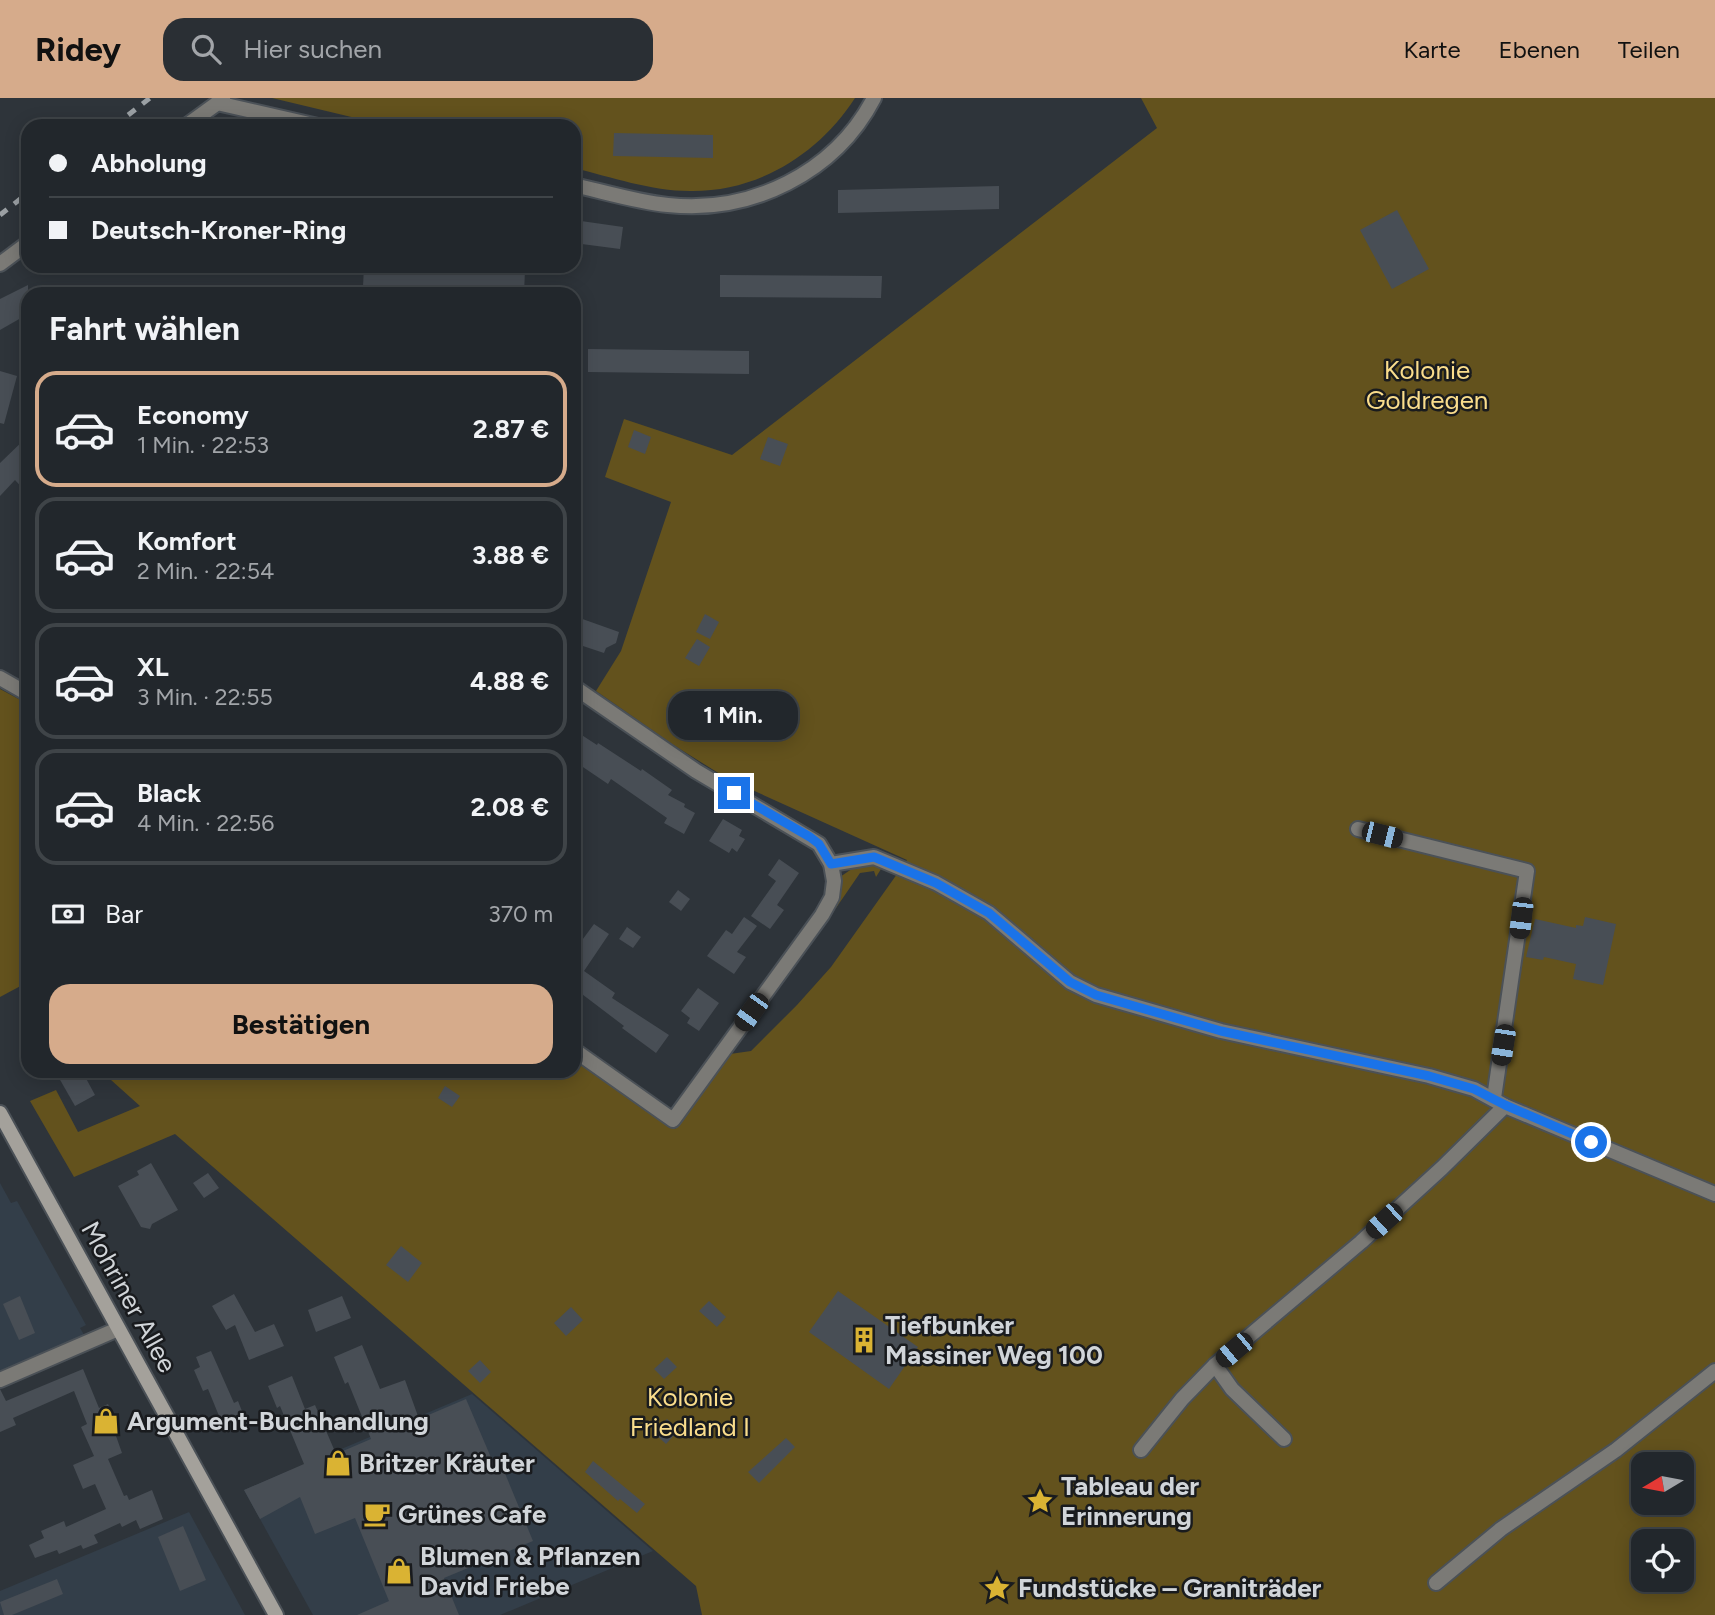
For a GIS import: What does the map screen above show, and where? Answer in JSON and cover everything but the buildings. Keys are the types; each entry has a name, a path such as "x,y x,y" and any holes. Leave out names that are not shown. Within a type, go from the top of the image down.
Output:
{"main road":[{"name":"Mohriner Allee","path":"0,1113 276,1615"}],"street":[{"path":"581,186 669,205 713,205 744,201 768,192 814,167 835,150 873,98"},
{"path":"195,119 220,100 292,119"},
{"path":"0,264 21,248"},
{"path":"0,678 21,690"},
{"path":"581,692 696,771 819,844 831,864 834,890 828,906 673,1120 581,1054"},
{"path":"1141,1450 1182,1399 1215,1365 1361,1242 1442,1168 1500,1102 1527,871 1358,829"},
{"path":"831,864 874,857 936,883 989,913 1070,982 1096,995 1221,1031 1429,1076 1474,1089 1715,1194"},
{"path":"0,1380 118,1329"},
{"path":"1215,1365 1232,1389 1284,1439"},
{"path":"1436,1583 1501,1529 1616,1450 1715,1371"}],"shaded area":[{"path":"0,1183 11,1203 17,1201 86,1325 80,1328 86,1338 0,1374"},
{"path":"472,1394 653,1551 500,1615 313,1615 244,1490"},
{"path":"189,1512 245,1615 0,1615 0,1591"}],"green space":[{"path":"272,98 855,98 824,136 784,166 763,177 715,190 690,191 646,186 581,170 581,119 360,119"},
{"path":"1141,98 1715,98 1715,1615 702,1615 696,1586 175,1134 74,1177 30,1101 56,1090 78,1132 140,1106 109,1078 581,1078 581,1062 675,1129 730,1054 751,1051 831,967 907,860 728,779 596,691 621,651 671,502 605,477 624,419 732,455 1157,128"},
{"path":"0,689 21,700 21,986 0,997"},
{"path":"867,863 881,869 876,877 874,871 860,873 836,908 840,877 859,864"}],"railway":[{"path":"123,119 150,98"},
{"path":"0,215 21,198"}],"place":[{"name":"Tiefbunker Massiner Weg 100","path":"864,1340"},
{"name":"Argument-Buchhandlung","path":"106,1421"},
{"name":"Britzer Kräuter","path":"338,1463"},
{"name":"Tableau der Erinnerung","path":"1040,1501"},
{"name":"Grünes Cafe","path":"377,1514"},
{"name":"Blumen & Pflanzen David Friebe","path":"399,1571"},
{"name":"Fundstücke – Graniträder","path":"997,1588"}],"route":[{"path":"734,793 810,837 826,853 831,864 874,857 954,893 989,913 1070,982 1096,995 1221,1031 1429,1076 1474,1089 1591,1142"}],"park label":[{"name":"Kolonie Goldregen","path":"1427,385"},
{"name":"Kolonie Friedland I","path":"690,1412"}]}
